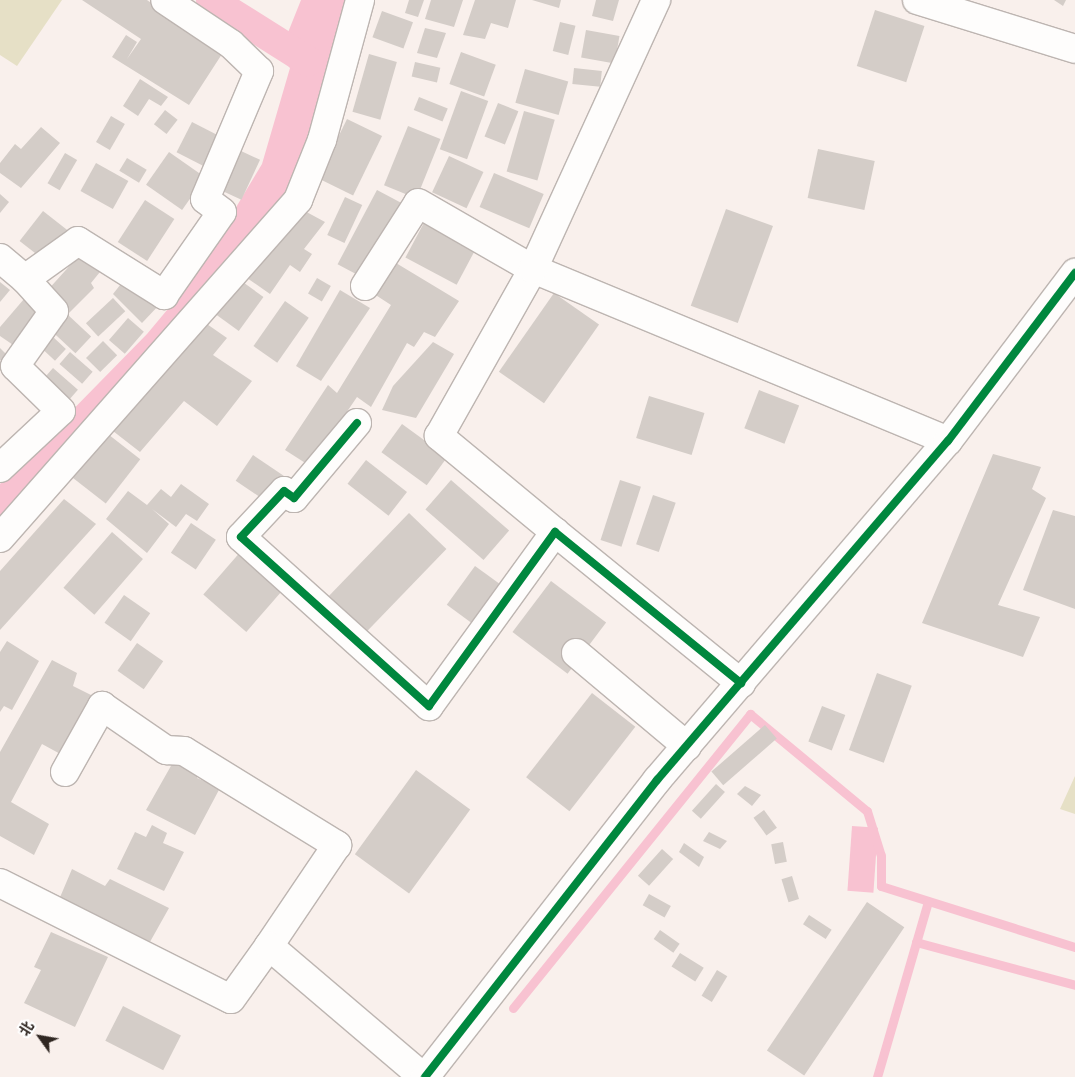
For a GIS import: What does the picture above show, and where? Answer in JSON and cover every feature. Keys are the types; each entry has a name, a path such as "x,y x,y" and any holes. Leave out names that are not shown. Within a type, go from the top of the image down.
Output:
{"street":[{"path":"24,279 78,241 164,295 222,212 205,199 259,71 231,44 165,0"},
{"path":"0,538 298,200 322,140 360,0"},
{"path":"656,0 533,269 439,436 740,683"},
{"path":"917,0 1075,49"},
{"path":"365,286 418,203 533,269 948,441"},
{"path":"0,258 24,279 54,311 15,366 61,410 0,468"},
{"path":"269,946 424,1077 686,746 948,441 1075,273"},
{"path":"357,423 294,498 284,492 241,536 430,706 555,532"},
{"path":"576,653 686,746"},
{"path":"0,884 231,999 337,845 184,751 166,750 102,706 65,772"}],"shaded area":[{"path":"0,0 62,0 17,66 0,55"},
{"path":"301,0 357,0 318,123 263,238 0,538 0,484 147,334 193,279 262,164 290,68 279,55"},
{"path":"1075,776 1075,814 1060,809"},
{"path":"852,826 878,828 873,893 847,891"}],"building":[{"path":"82,0 147,0 222,54 189,105 112,57 126,35 137,42 127,59 141,39"},
{"path":"409,0 424,0 418,17 405,13"},
{"path":"431,0 463,0 454,27 425,19"},
{"path":"475,0 516,0 508,28 491,23 485,39 463,35"},
{"path":"532,0 561,0 559,8"},
{"path":"596,0 619,0 613,21 592,16"},
{"path":"1054,0 1066,0 1063,6"},
{"path":"875,10 924,26 906,82 857,66"},
{"path":"382,11 413,22 403,49 372,37"},
{"path":"560,22 576,26 568,55 553,51"},
{"path":"425,28 446,33 437,58 417,53"},
{"path":"586,30 619,36 615,63 581,58"},
{"path":"461,52 496,65 484,97 449,84"},
{"path":"369,54 397,62 380,120 352,112"},
{"path":"415,62 440,68 437,82 412,77"},
{"path":"574,68 602,71 600,87 572,84"},
{"path":"525,69 568,81 559,115 515,103"},
{"path":"140,79 168,97 161,106 149,99 138,116 123,106"},
{"path":"461,91 488,101 467,159 440,149"},
{"path":"419,97 448,109 442,122 414,110"},
{"path":"498,103 518,111 505,145 485,136"},
{"path":"165,110 178,120 167,134 154,124"},
{"path":"524,111 555,120 537,180 507,172"},
{"path":"111,116 125,124 110,150 96,142"},
{"path":"347,119 382,136 353,195 318,178"},
{"path":"192,122 222,137 207,168 177,152"},
{"path":"408,126 440,139 416,198 384,185"},
{"path":"41,127 60,143 21,188 0,173 0,163 15,144 21,149"},
{"path":"818,149 875,161 864,210 808,198"},
{"path":"241,151 260,160 241,200 222,191"},
{"path":"169,152 205,177 182,210 146,185"},
{"path":"65,153 77,160 60,190 48,183"},
{"path":"449,156 483,172 467,208 432,192"},
{"path":"127,158 147,170 139,183 119,171"},
{"path":"96,163 128,181 113,209 80,191"},
{"path":"494,173 544,194 529,228 480,207"},
{"path":"377,190 405,205 366,279 338,264"},
{"path":"0,194 9,202 0,213"},
{"path":"345,197 362,205 344,243 327,235"},
{"path":"145,200 174,219 147,261 118,242"},
{"path":"301,209 325,222 304,249 312,254 300,272 290,265 270,294 247,278 266,250 271,253"},
{"path":"726,209 773,226 738,323 691,306"},
{"path":"43,211 70,232 46,262 20,241"},
{"path":"427,217 478,244 457,285 405,258"},
{"path":"83,251 104,267 91,283 94,288 69,313 46,292"},
{"path":"391,260 459,301 435,337 424,332 414,347 407,343 371,407 357,397 310,466 285,450 328,385 337,393 391,305 371,292"},
{"path":"128,275 161,303 142,323 113,294"},
{"path":"317,278 331,286 322,302 308,294"},
{"path":"240,280 263,297 239,331 215,314"},
{"path":"0,282 10,290 0,302"},
{"path":"340,290 370,308 321,381 296,366"},
{"path":"554,293 599,325 544,403 499,372"},
{"path":"113,298 125,311 98,336 86,323"},
{"path":"24,299 46,315 19,349 0,336 0,327"},
{"path":"285,301 309,318 277,363 253,346"},
{"path":"67,314 91,337 75,353 51,331"},
{"path":"128,318 144,332 125,354 109,340"},
{"path":"204,322 227,338 213,355 252,381 217,426 184,401 140,452 113,431"},
{"path":"52,336 66,349 55,361 41,348"},
{"path":"103,341 117,355 100,372 86,358"},
{"path":"433,342 454,354 416,418 382,410 393,386"},
{"path":"0,348 6,354 0,361"},
{"path":"70,352 93,372 82,384 60,364"},
{"path":"53,368 78,390 66,403 41,382"},
{"path":"759,390 799,405 784,444 744,428"},
{"path":"649,396 704,413 692,455 636,438"},
{"path":"402,424 447,457 427,485 381,452"},
{"path":"104,431 140,459 106,503 70,475"},
{"path":"993,454 1041,467 1032,489 1046,498 998,605 1040,617 1023,657 922,623"},
{"path":"253,455 284,476 266,501 236,481"},
{"path":"366,460 407,492 389,516 348,484"},
{"path":"451,480 509,531 484,560 425,509"},
{"path":"620,480 641,487 621,547 601,540"},
{"path":"181,484 209,504 197,521 186,514 176,527 152,509 169,524 147,553 106,519 128,491 147,505 161,489 171,497"},
{"path":"653,495 676,503 659,552 636,544"},
{"path":"64,499 96,524 0,630 0,571"},
{"path":"1053,510 1075,516 1075,609 1023,590"},
{"path":"409,513 446,549 366,633 328,596"},
{"path":"191,523 216,540 196,570 171,553"},
{"path":"112,532 143,559 94,615 63,588"},
{"path":"242,550 285,587 246,632 203,595"},
{"path":"475,566 501,585 473,624 447,605"},
{"path":"551,581 606,623 568,674 512,632"},
{"path":"124,595 150,613 131,641 104,623"},
{"path":"7,641 39,661 12,710 4,706 0,712 0,652"},
{"path":"137,643 163,661 144,689 117,671"},
{"path":"52,660 77,673 73,686 97,698 64,756 42,744 11,802 49,824 34,855 0,836 0,752"},
{"path":"877,673 912,686 884,763 849,750"},
{"path":"592,693 635,727 569,811 526,777"},
{"path":"822,706 845,715 832,750 808,741"},
{"path":"765,725 777,739 723,785 711,772"},
{"path":"176,757 199,769 197,778 220,788 195,835 146,810"},
{"path":"416,770 470,809 409,894 355,854"},
{"path":"716,784 725,792 701,819 692,811"},
{"path":"745,786 761,795 752,806 737,794"},
{"path":"764,810 777,828 766,835 753,818"},
{"path":"152,825 167,833 163,843 184,852 164,891 117,869 135,832 146,837"},
{"path":"709,832 727,841 720,849 703,841"},
{"path":"783,842 787,862 775,864 771,844"},
{"path":"684,843 704,857 699,867 679,852"},
{"path":"662,849 673,859 649,886 638,876"},
{"path":"72,869 105,886 110,879 169,908 146,949 58,902"},
{"path":"792,876 799,899 788,902 781,879"},
{"path":"649,894 671,906 665,917 643,905"},
{"path":"867,902 904,927 804,1076 767,1050"},
{"path":"809,915 832,930 826,939 803,924"},
{"path":"660,930 680,944 673,953 654,939"},
{"path":"51,932 108,957 75,1027 24,1003 41,970 34,967"},
{"path":"680,953 704,968 695,981 672,967"},
{"path":"717,970 727,976 712,1002 702,996"},
{"path":"123,1006 181,1036 163,1070 105,1041"}],"waterway":[{"path":"211,0 308,61"},
{"path":"513,1008 750,714 867,811 881,856 881,886 1075,947"},
{"path":"877,1077 928,901"},
{"path":"916,942 1075,985"}],"cycle path":[{"path":"425,1077 657,780 948,441 1075,273"},
{"path":"357,423 294,498 284,491 241,537 429,706 555,532 741,683"}]}
